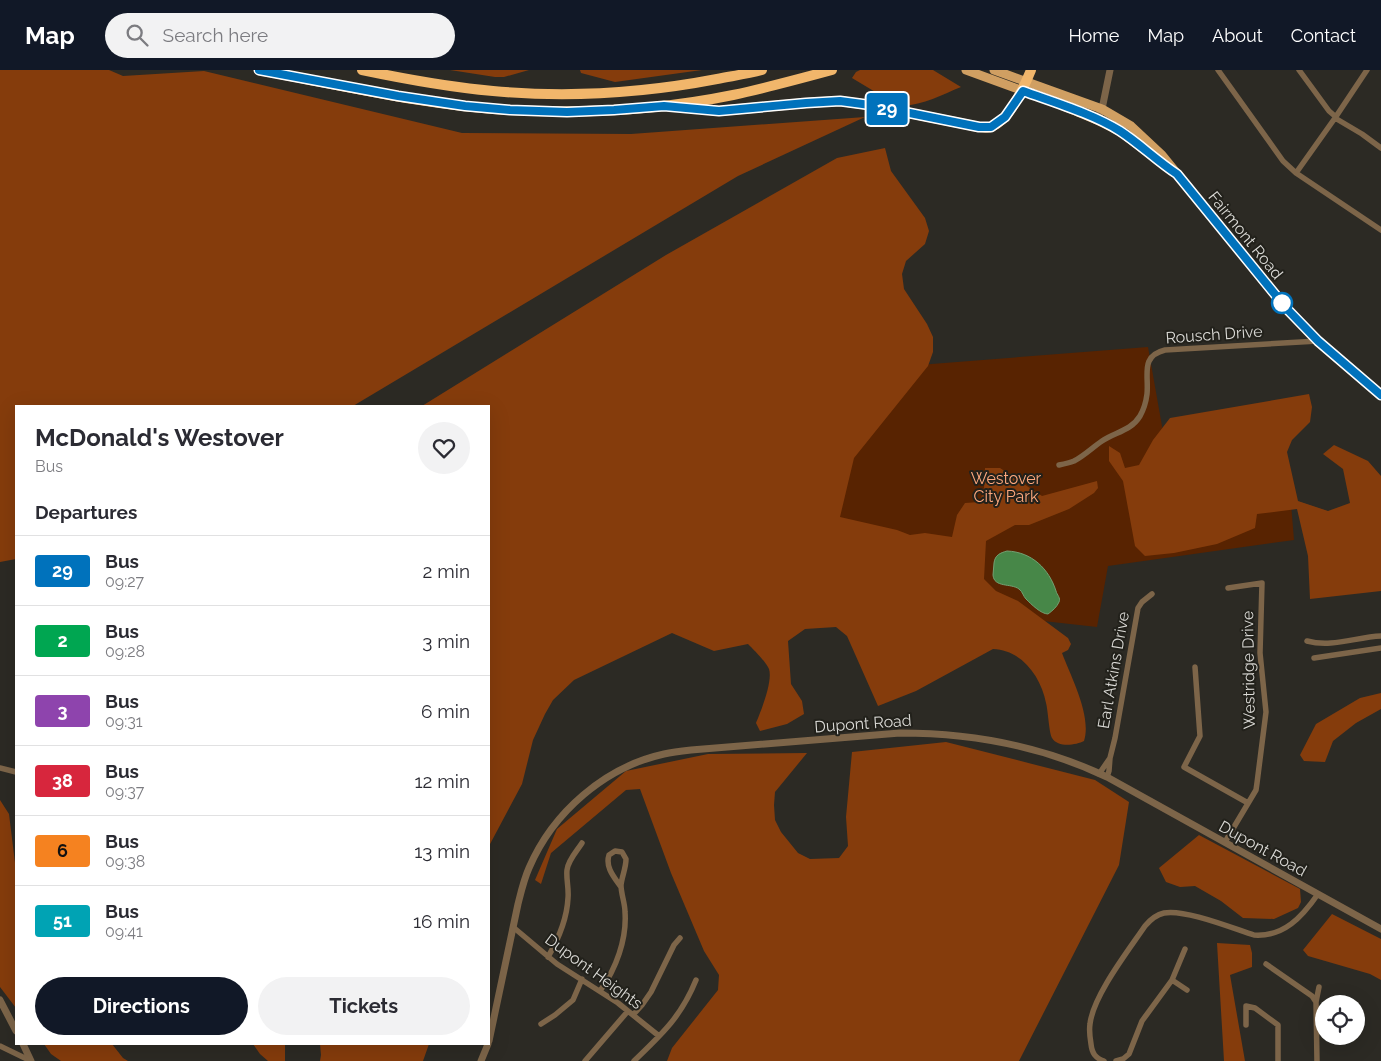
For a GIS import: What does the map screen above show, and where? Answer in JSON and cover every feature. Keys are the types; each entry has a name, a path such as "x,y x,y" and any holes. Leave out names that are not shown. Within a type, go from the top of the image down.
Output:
{"highway":[{"path":"260,70 398,96 465,106 567,112 664,106 783,84 832,70"},
{"path":"362,70 452,87 542,94 583,94 694,83 762,70"},
{"path":"664,106 719,111 840,101 870,105 979,127 991,127 1005,117 1025,86 1031,70"}],"main road":[{"name":"Fairmont Road","path":"966,70 1102,109 1131,126 1162,155 1287,309 1318,341 1381,395"},
{"name":"Fairmont Road","path":"994,70 1119,131 1177,174"}],"street":[{"path":"1097,120 1102,109 1110,70"},
{"path":"1218,70 1283,161 1296,173 1381,230"},
{"path":"1299,70 1336,117 1381,148"},
{"path":"1296,173 1367,70"},
{"name":"Rousch Drive","path":"1059,465 1073,461 1103,440 1125,431 1139,418 1147,394 1147,366 1157,352 1318,341"},
{"name":"Westridge Drive","path":"1225,842 1256,790 1266,712 1260,653 1262,582 1228,588"},
{"name":"Earl Atkins Drive","path":"1099,774 1110,758 1115,738 1138,608 1152,594"},
{"path":"1307,641 1318,644 1331,644 1381,636"},
{"path":"1314,658 1381,648"},
{"path":"1195,667 1200,736 1184,767 1248,803"},
{"name":"Dupont Road","path":"490,1034 518,904 529,868 545,838 564,814 602,780 635,763 664,754 690,750 900,733 932,733 996,740 1031,749 1107,777 1381,929"},
{"name":"Earl Atkins Drive","path":"1107,777 1111,764 1110,758"},
{"path":"0,768 15,772"},
{"path":"548,956 558,938 566,916 569,896 567,867 582,843"},
{"path":"600,992 611,975 623,938 625,912 621,886 626,858 622,852 615,851 609,855 608,862 611,872 621,886"},
{"path":"1104,1061 1094,1055 1091,1048 1090,1024 1094,1008 1106,984 1145,926 1152,919 1165,913 1175,912 1254,935 1264,936 1273,934 1286,927 1302,915 1318,894"},
{"name":"Dupont Heights","path":"513,927 548,956 660,1036"},
{"path":"585,1061 630,1013 647,998 674,945 680,938"},
{"path":"1116,1061 1123,1059 1129,1054 1142,1021 1172,980 1185,950"},
{"path":"1266,964 1312,996 1315,1000"},
{"path":"541,1024 573,1000 582,979"},
{"path":"634,1061 660,1036 680,1012 696,980"},
{"path":"1172,980 1188,990"},
{"path":"1317,995 1319,987"},
{"path":"0,1000 15,1029"},
{"path":"1246,1025 1246,1006 1255,1008 1278,1026 1278,1061"},
{"path":"23,1045 31,1061"},
{"name":"Dupont Road","path":"481,1061 487,1045"},
{"path":"1317,1045 1317,1061"},
{"path":"0,1046 31,1061"}],"green space":[{"path":"0,70 109,70 123,76 204,71 462,133 631,134 865,117 738,176 355,405 15,405 15,559 0,562"},
{"path":"450,70 529,70 504,77 495,77"},
{"path":"580,70 702,70 615,82 581,73"},
{"path":"860,70 933,70 961,87 921,103 897,105 852,78"},
{"path":"885,148 891,171 925,218 929,231 925,244 906,261 902,274 904,289 927,324 933,337 933,352 928,366 854,458 840,517 897,530 910,535 925,533 952,537 957,515 965,503 980,502 984,488 985,468 1000,468 1042,496 1097,481 1098,488 1094,493 1069,509 1029,525 1015,525 986,541 984,579 996,591 1018,601 1068,638 1071,644 1068,650 1062,653 1083,708 1086,731 1084,741 1067,745 1058,743 1052,738 1047,706 1035,675 1013,654 993,649 916,691 878,706 847,636 836,627 805,629 788,641 791,684 802,701 804,714 787,724 760,731 756,723 766,696 770,674 769,669 760,656 748,644 714,651 672,633 574,680 553,700 533,740 522,784 490,844 490,405 424,405 666,255 837,158"},
{"name":"Westover City Park","path":"1148,347 1168,460 1286,443 1294,540 1108,566 1097,627 808,595 701,382"},
{"path":"1309,394 1312,407 1310,422 1292,440 1287,452 1298,501 1328,511 1350,503 1343,469 1323,454 1334,445 1368,461 1381,476 1381,591 1310,599 1308,556 1297,509 1257,514 1255,528 1217,544 1174,553 1145,556 1135,546 1123,481 1109,461 1109,446 1120,453 1125,468 1139,465 1153,440 1170,418"},
{"path":"1381,693 1381,709 1356,723 1333,741 1325,762 1304,761 1300,755 1316,724 1360,698"},
{"path":"946,742 1095,780 1129,802 1119,865 1019,1061 667,1061 672,1048 718,990 719,975 704,951 671,873 640,789 626,790 551,853 541,884 535,880 557,829 626,771 708,754 807,753 775,792 775,820 781,832 798,853 810,859 839,858 848,846 846,817 852,752"},
{"path":"0,800 9,814 15,863 15,1007 0,987"},
{"path":"1199,835 1300,889 1301,902 1298,908 1274,919 1243,918 1221,901 1195,886 1180,887 1166,882 1159,868"},
{"path":"1332,914 1381,939 1381,980 1370,974 1308,956 1303,950"},
{"path":"1217,943 1250,945 1252,953 1252,967 1230,975 1245,1061 1224,1061"},
{"path":"45,1045 113,1045 123,1058 128,1061 61,1061 51,1054"},
{"path":"254,1045 285,1045 285,1061 268,1061"},
{"path":"320,1045 429,1045 423,1061 320,1061"}],"shaded area":[{"path":"1007,551 1032,558 1049,576 1059,601 1056,607 1048,614 1033,606 1016,587 1000,584 994,579 995,558"}],"bus line":[{"name":"29","path":"259,70 398,96 465,106 510,110 567,112 664,106 719,111 840,101 870,105 979,127 991,127 1005,117 1023,91 1080,112 1119,131 1177,174 1287,309 1318,341 1381,395"}]}
